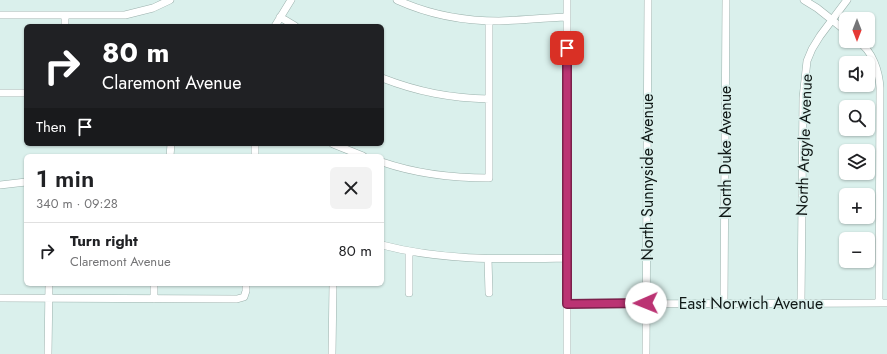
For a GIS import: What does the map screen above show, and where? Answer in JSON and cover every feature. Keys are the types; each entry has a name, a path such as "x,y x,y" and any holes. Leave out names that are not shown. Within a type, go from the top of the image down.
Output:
{"street":[{"path":"0,15 125,15 153,8 170,0"},
{"path":"276,24 291,0"},
{"path":"398,0 412,7 438,15 464,19 489,21 567,18"},
{"path":"567,0 567,354"},
{"name":"North Sunnyside Avenue","path":"646,354 648,0"},
{"name":"North Duke Avenue","path":"724,303 726,0"},
{"path":"804,0 839,26"},
{"name":"North Argyle Avenue","path":"801,303 804,80 807,61 812,49 847,0"},
{"path":"65,15 65,24"},
{"path":"280,17 292,24"},
{"path":"384,163 399,168 430,174 462,178 488,178 489,21"},
{"path":"864,48 870,54 879,76 880,88 879,303"},
{"path":"384,79 429,93 460,98 489,99"},
{"path":"0,93 24,93"},
{"path":"338,146 358,154"},
{"path":"0,185 24,182"},
{"path":"384,245 449,257 488,259 566,258"},
{"path":"409,251 409,293"},
{"path":"488,259 489,293"},
{"path":"48,354 49,286"},
{"path":"154,286 154,299"},
{"path":"0,298 237,299 244,297 246,286"},
{"path":"332,354 333,286"},
{"name":"East Norwich Avenue","path":"567,304 887,303"}],"route":[{"path":"567,48 567,304 646,303"}]}
